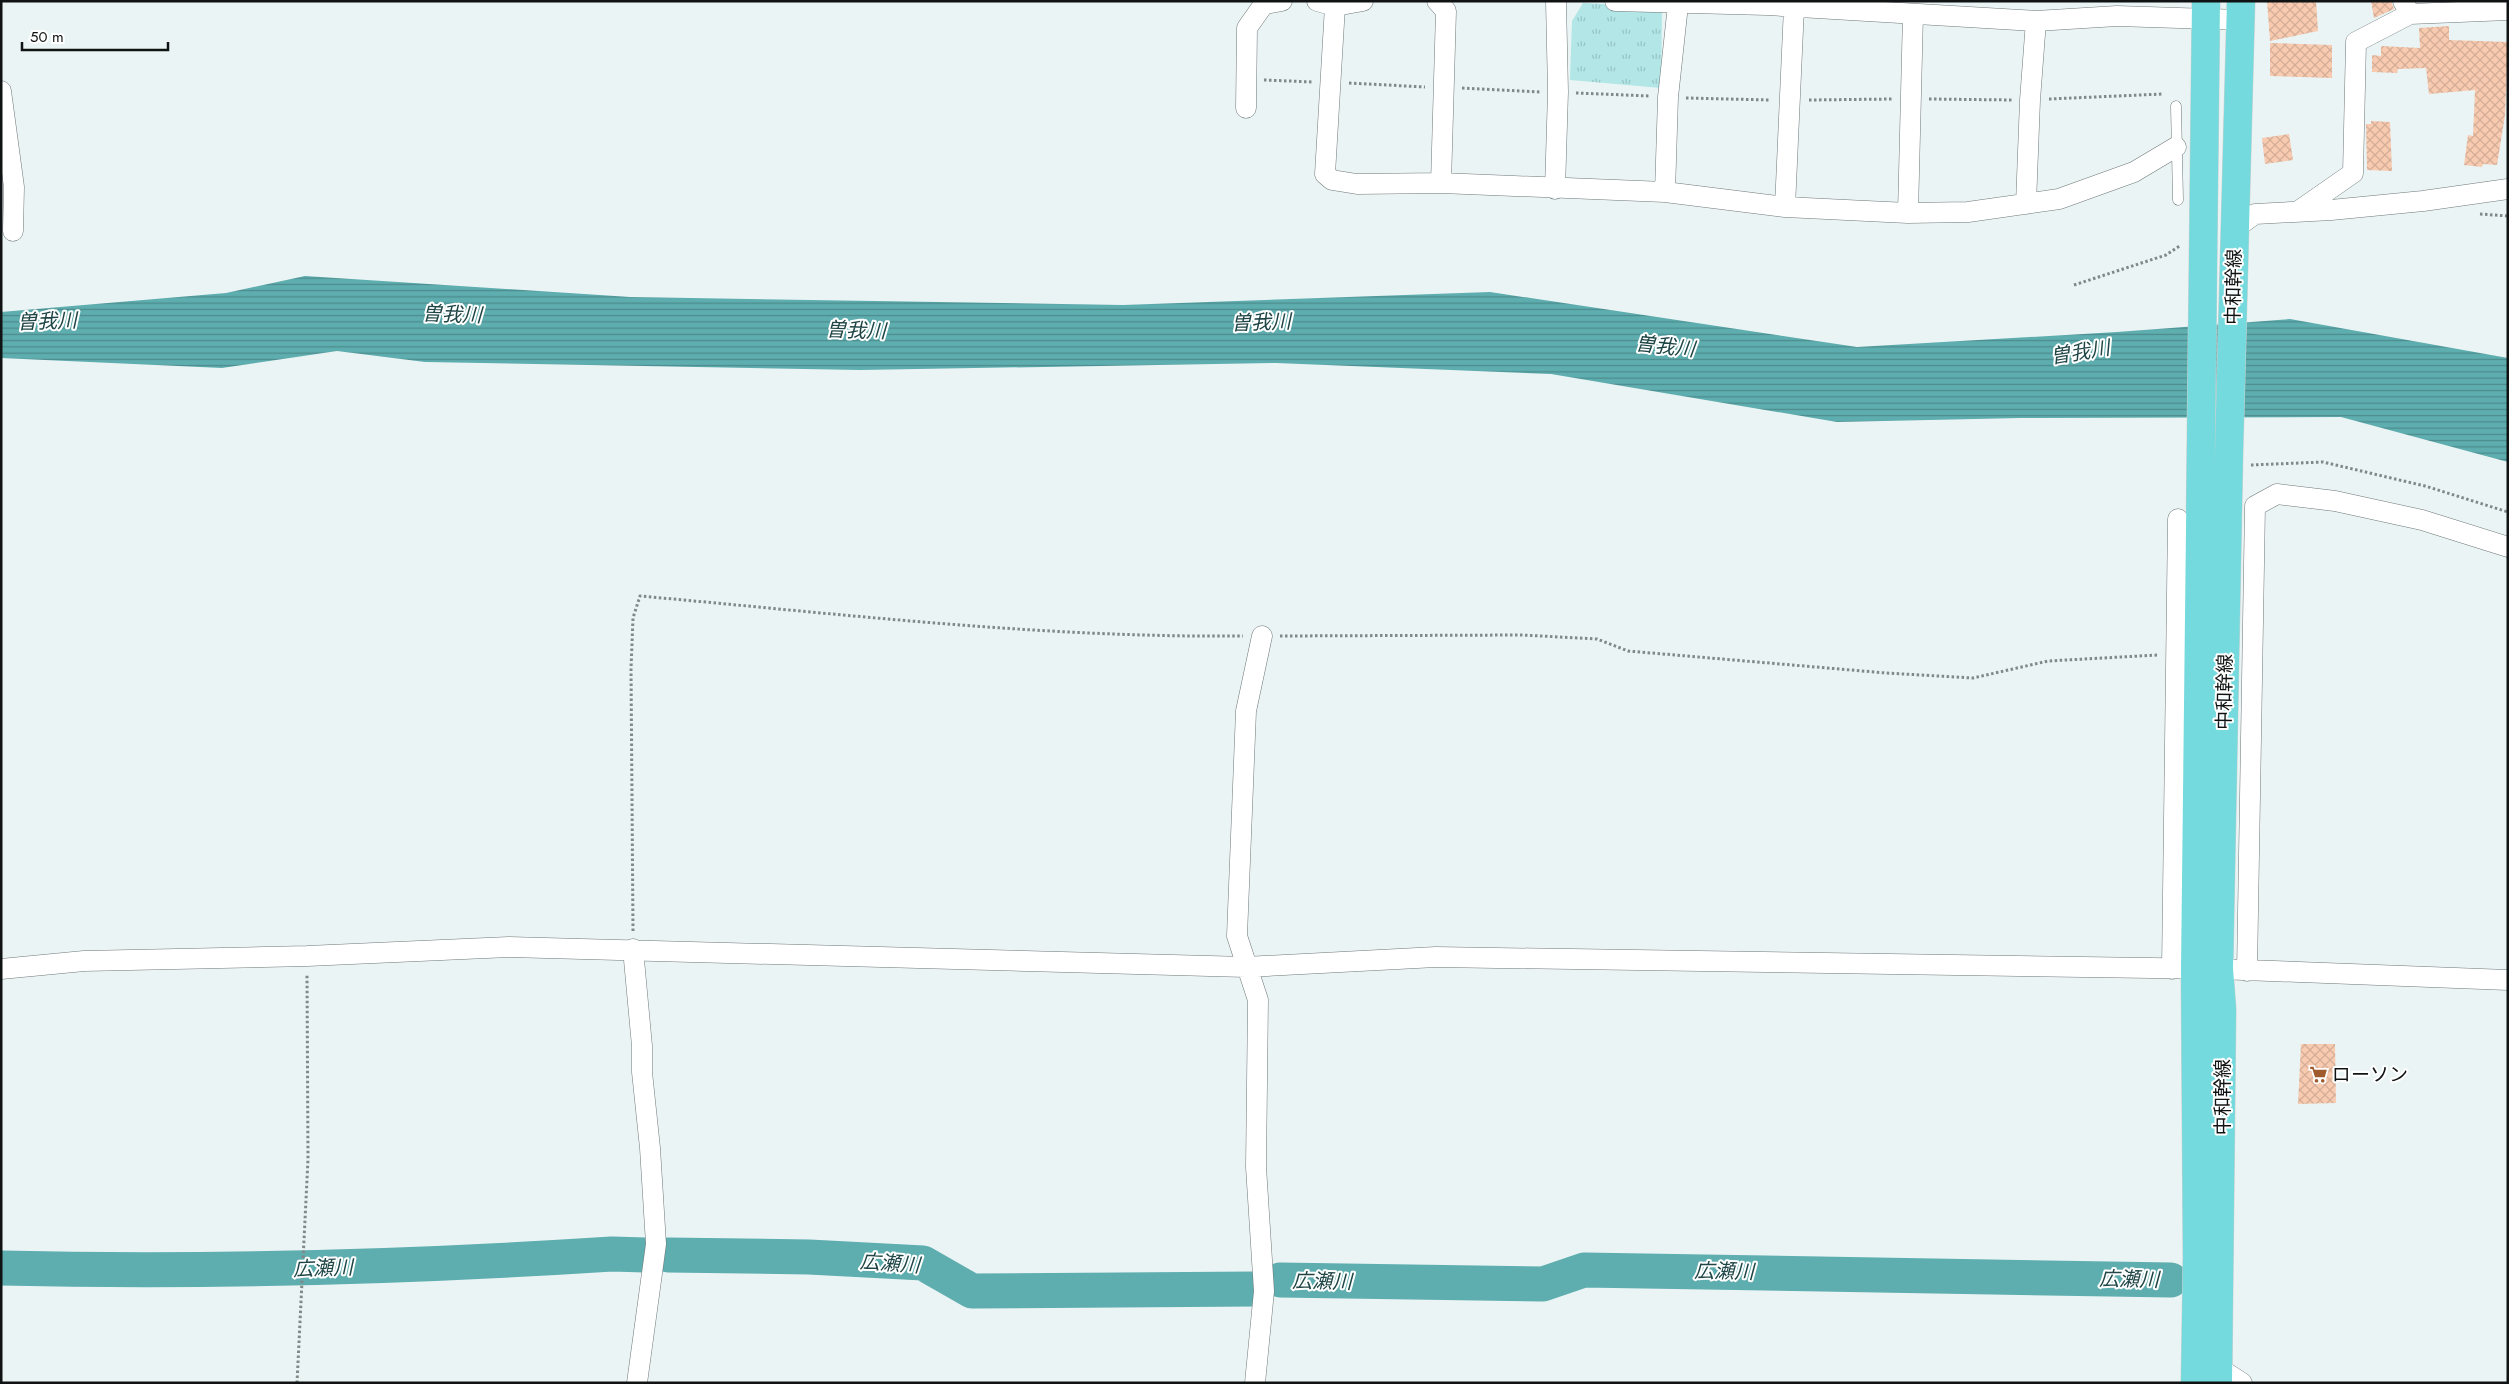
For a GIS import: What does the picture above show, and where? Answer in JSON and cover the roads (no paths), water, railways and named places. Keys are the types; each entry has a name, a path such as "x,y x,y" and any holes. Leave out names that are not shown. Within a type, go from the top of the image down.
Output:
{"main road":[{"name":"中和幹線","path":"2194,1383 2197,1258 2195,969 2206,10"},
{"name":"中和幹線","path":"2219,1375 2222,1009 2195,969 2228,459 2241,11"}],"street":[{"path":"1246,108 1247,28 1264,4 1282,1"},
{"path":"1363,1 1326,4 1330,82 1324,174 1332,180 1357,184 1441,183 1666,192 1785,207 1908,213 1968,212 2058,199 2134,172 2176,147"},
{"path":"1437,1 1446,11 1441,183"},
{"path":"1555,189 1558,92 1556,1"},
{"path":"1615,1 1678,4 1767,3 1794,7 2036,21 2206,10 2241,11"},
{"path":"1666,192 1668,97 1678,4"},
{"path":"1785,207 1794,7"},
{"path":"2297,212 2353,173 2356,42 2407,8 2508,10"},
{"path":"1908,213 1913,14"},
{"path":"2026,204 2030,100 2036,21"},
{"path":"1,90 14,187 13,231"},
{"path":"2234,233 2254,214 2423,202 2508,189"},
{"path":"2248,971 2255,506 2277,494 2335,501 2422,520 2508,547"},
{"path":"2178,519 2195,969"},
{"path":"1255,1383 1264,1291 1256,1167 1258,1000 1237,936 1246,711 1262,636"},
{"path":"1,969 84,961 307,956 509,947 1246,967 1436,958 2195,969 2508,980"},
{"path":"633,949 656,1244 637,1383"},
{"path":"2219,1375 2242,1383"}],"lane":[{"path":"2176,106 2178,200"}],"water":[{"name":"曽我川","path":"305,276 630,297 1123,305 1490,292 1857,347 2117,332 2290,319 2508,358 2508,462 2341,417 2021,418 1837,422 1551,374 1276,363 860,370 425,362 337,351 222,368 1,358 1,312 226,293"}],"waterway":[{"name":"広瀬川","path":"1,1268 154,1270 307,1268 612,1254 645,1255"},
{"name":"広瀬川","path":"668,1255 809,1257 923,1263 972,1291 1255,1289"},
{"name":"広瀬川","path":"1280,1280 1543,1284 1584,1270 2171,1280"}],"place":[{"name":"ローソン","path":"2318,1074"}]}
